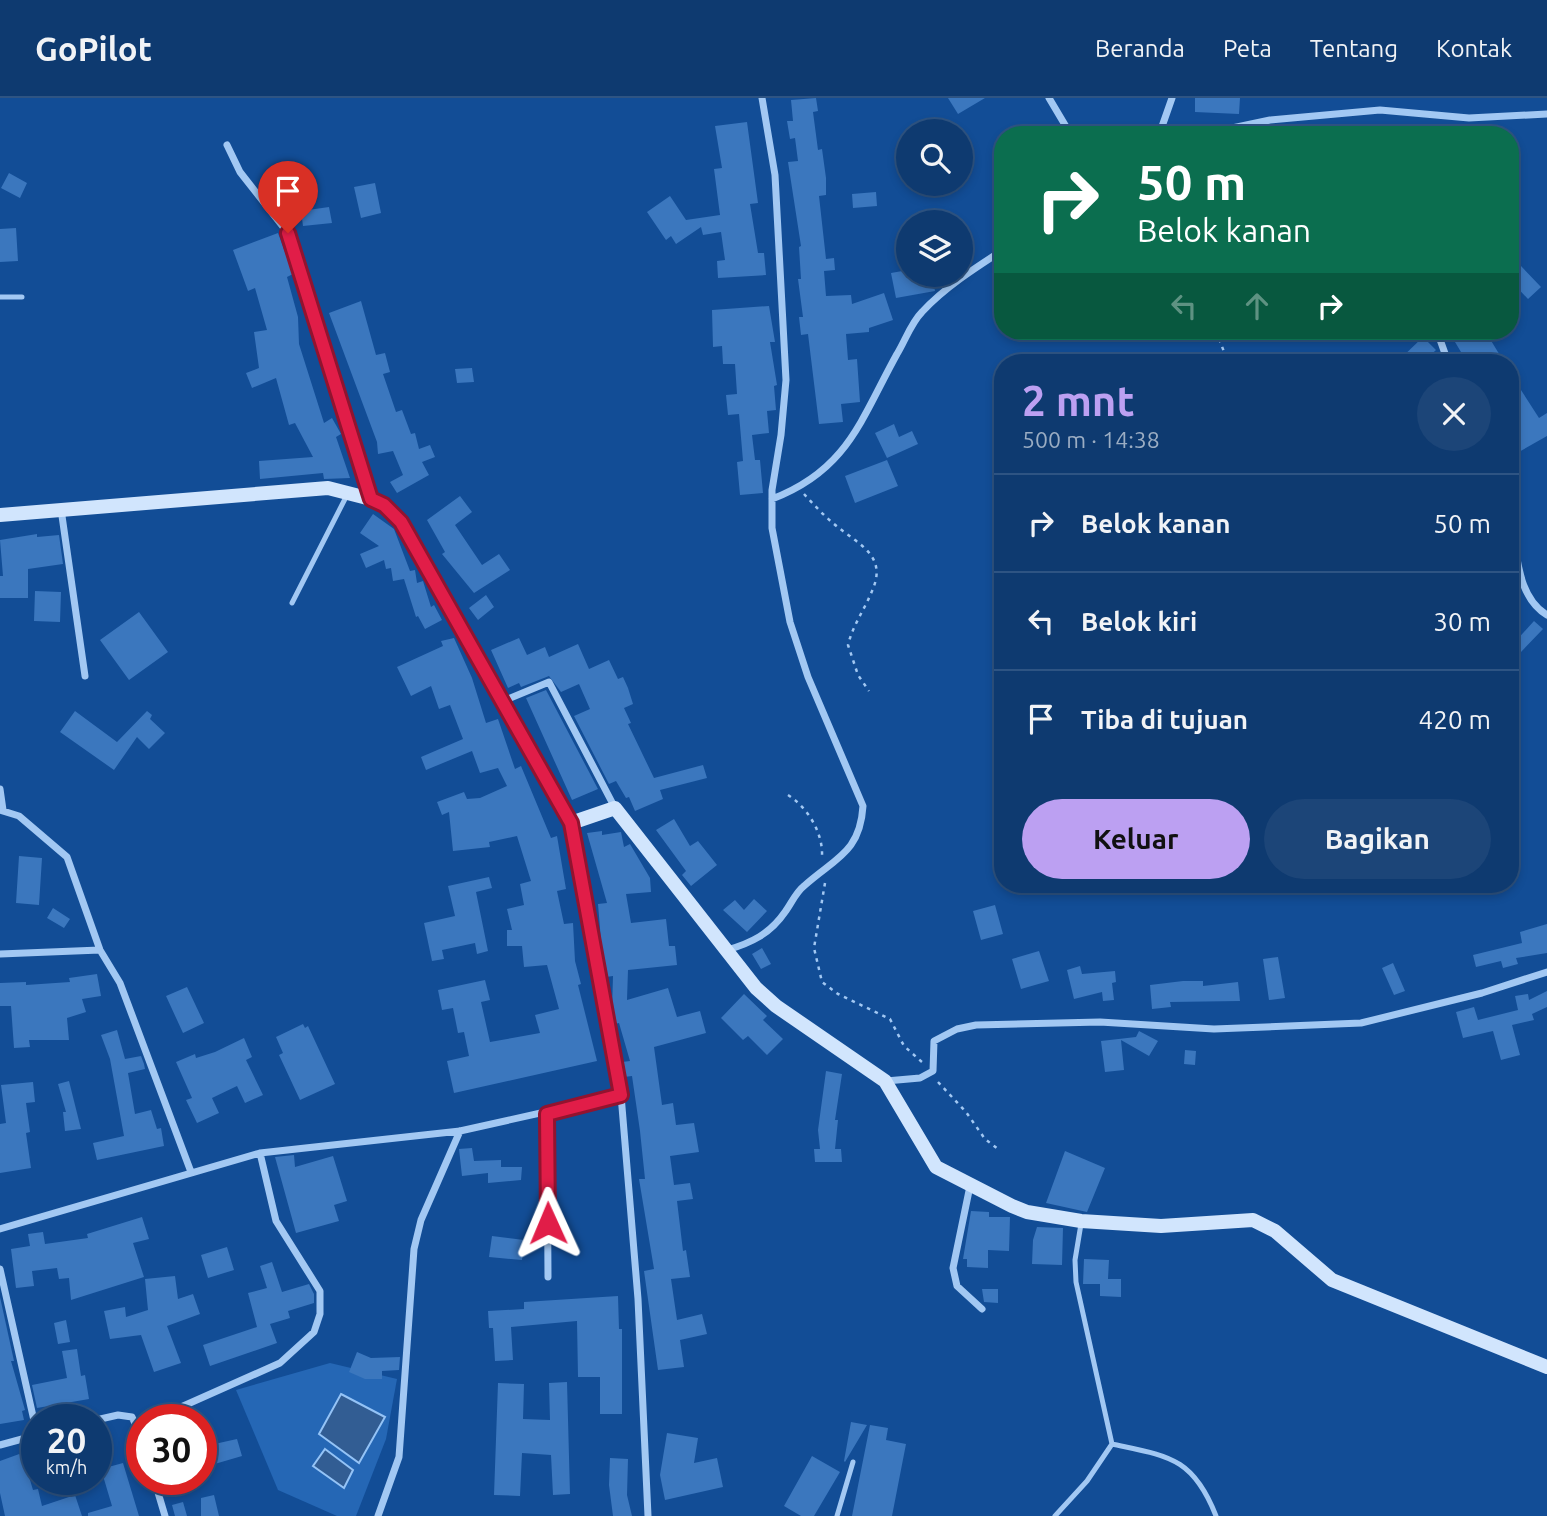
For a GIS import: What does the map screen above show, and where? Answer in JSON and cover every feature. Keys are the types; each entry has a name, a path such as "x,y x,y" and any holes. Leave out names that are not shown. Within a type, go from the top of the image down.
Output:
{"street":[{"path":"726,950 749,943 770,930 802,887 846,853 862,822 863,806 808,677 790,622 772,528 772,499 786,380 775,175 762,98"},
{"path":"1049,98 1066,126"},
{"path":"1162,126 1172,98"},
{"path":"1242,126 1270,120 1380,110 1469,118 1547,114"},
{"path":"227,145 240,172 288,233 371,499"},
{"path":"772,499 799,489 835,458 871,409 889,369 921,313 994,257"},
{"path":"0,515 328,488 349,492 384,505 401,522 571,823 621,1095 638,1299 649,1516"},
{"path":"61,509 85,676"},
{"path":"1519,565 1524,590 1537,609 1547,615"},
{"path":"503,701 550,682 615,808 756,988 776,1006 886,1081 929,1158 945,1173 1020,1210 1081,1221 1161,1226 1240,1219 1265,1224 1332,1280 1547,1367"},
{"path":"0,789 2,810 29,823 67,857 100,950 120,983 191,1172"},
{"path":"571,823 615,808"},
{"path":"0,954 100,950"},
{"path":"886,1081 920,1078 931,1073 934,1041 976,1025 1100,1022 1214,1029 1361,1023 1482,993 1547,972"},
{"path":"0,1229 260,1153 460,1131 547,1114 621,1095"},
{"path":"547,1114 548,1277"},
{"path":"379,1516 399,1457 414,1248 421,1220 460,1131"},
{"path":"187,1404 280,1363 314,1332 320,1314 320,1291 276,1221 260,1153"},
{"path":"970,1185 953,1268 957,1286 982,1310"},
{"path":"0,1269 30,1404"},
{"path":"0,1445 21,1439"},
{"path":"159,1495 165,1516"}],"lane":[{"path":"0,297 22,297"},
{"path":"292,603 349,492"},
{"path":"1055,1516 1087,1481 1112,1444 1076,1282 1075,1261 1081,1221"},
{"path":"1112,1444 1171,1456 1191,1472 1210,1501 1216,1516"},
{"path":"837,1516 853,1462"}],"path":[{"path":"799,489 838,527 867,548 876,561 878,574 848,645 858,676 869,691"},
{"path":"788,794 801,803 815,827 822,847 824,896 817,916 814,947 822,982 838,994 890,1019 904,1046 931,1073 985,1139 998,1149"}],"shaded area":[{"path":"330,1363 397,1379 386,1439 356,1516 337,1516 278,1490 236,1390"},
{"path":"341,1394 385,1417 359,1463 319,1434"},
{"path":"325,1449 353,1470 344,1488 313,1466"}],"building":[{"path":"816,98 818,111 813,112 818,150 822,149 826,178 826,195 819,196 826,259 834,258 835,270 824,271 826,296 851,295 852,304 884,293 893,320 869,328 869,332 846,334 848,360 857,359 860,402 841,404 843,422 819,424 808,334 801,335 799,317 803,317 798,279 801,279 801,246 788,162 798,161 795,138 790,139 787,121 793,121 791,100"},
{"path":"948,98 985,98 958,114"},
{"path":"1195,98 1240,98 1239,114 1195,112"},
{"path":"747,122 758,203 750,204 758,253 764,253 766,275 718,278 717,261 725,260 721,232 703,235 701,227 676,244 671,236 666,240 647,212 670,196 686,220 720,215 714,169 722,168 715,126"},
{"path":"9,173 27,183 20,198 1,188"},
{"path":"375,183 381,213 361,218 354,187"},
{"path":"876,192 877,206 853,208 852,194"},
{"path":"329,207 332,223 303,226 301,211"},
{"path":"16,228 18,261 0,262 0,229"},
{"path":"278,233 293,274 287,277 298,317 299,344 324,423 332,418 341,434 336,437 350,478 324,479 323,473 260,479 259,461 313,457 295,423 289,425 276,378 252,388 246,373 259,368 254,332 267,330 255,288 248,291 233,250"},
{"path":"1521,266 1541,287 1528,299 1519,290"},
{"path":"896,272 896,287 934,287 935,291 896,298 891,273"},
{"path":"361,301 376,355 385,353 390,372 383,374 396,412 402,410 411,434 415,433 419,449 430,445 435,457 422,462 429,475 397,493 390,482 403,475 393,451 378,454 377,442 329,313"},
{"path":"769,306 775,342 770,342 777,385 774,386 776,410 767,411 769,433 752,435 755,460 760,460 763,493 740,495 737,462 743,461 739,414 728,415 726,395 737,394 735,364 723,364 722,346 713,347 712,310"},
{"path":"1420,340 1426,340 1436,350 1432,354 1405,354"},
{"path":"1491,340 1499,354 1462,354 1455,342"},
{"path":"472,368 474,382 457,383 455,369"},
{"path":"1519,387 1539,418 1547,413 1547,436 1519,452"},
{"path":"894,424 899,437 912,431 918,444 887,458 875,433"},
{"path":"887,460 898,486 855,503 845,476"},
{"path":"460,496 472,512 455,525 482,565 499,554 510,570 474,593 442,554 445,552 427,520"},
{"path":"373,514 394,529 410,571 415,570 417,583 423,581 431,607 434,605 442,620 425,629 418,616 416,617 404,579 393,581 391,568 386,569 384,560 366,568 360,554 379,546 360,533"},
{"path":"37,534 37,537 59,535 63,564 28,569 28,598 0,598 0,576 3,576 0,540"},
{"path":"35,591 61,592 60,622 34,621"},
{"path":"486,595 494,607 478,620 469,608"},
{"path":"139,612 168,652 129,680 100,640"},
{"path":"1534,621 1543,629 1521,652 1519,637"},
{"path":"454,638 472,678 486,723 498,719 515,769 521,766 551,838 557,836 566,889 557,891 564,924 573,923 575,961 581,984 578,985 597,1061 454,1093 447,1061 469,1056 464,1032 458,1033 453,1008 442,1010 438,990 485,980 490,1000 481,1002 490,1042 540,1033 535,1015 559,1009 547,965 524,967 522,946 507,946 507,930 512,930 507,909 524,905 520,884 531,881 517,836 489,842 490,847 453,851 449,812 442,815 437,802 464,792 467,799 480,798 507,786 498,768 480,773 472,751 426,770 421,757 463,739 450,705 439,709 431,686 411,696 397,667 443,646 441,641"},
{"path":"519,638 527,655 545,647 549,657 578,644 589,669 609,660 618,679 623,677 628,688 633,704 624,708 631,723 628,724 654,778 703,765 707,778 660,790 663,799 635,811 629,797 626,798 616,781 609,784 574,716 590,709 579,684 561,692 549,676 521,687 519,683 508,688 491,650"},
{"path":"546,690 598,789 572,800 526,698"},
{"path":"75,711 117,742 147,711 152,715 150,719 165,733 149,749 137,737 114,770 60,732"},
{"path":"674,819 690,846 698,841 717,865 691,886 682,875 686,871 656,830"},
{"path":"602,831 602,835 621,832 624,847 630,844 650,878 651,892 626,894 631,923 666,919 669,946 675,946 677,965 628,970 627,1000 668,988 677,1017 700,1011 706,1033 654,1047 662,1105 673,1103 676,1125 694,1123 699,1152 670,1156 674,1185 690,1183 693,1199 677,1201 683,1251 686,1250 690,1277 671,1279 677,1320 702,1314 707,1334 680,1340 684,1367 658,1370 644,1271 654,1269 639,1179 645,1179 640,1131 632,1076 624,1077 623,1071 622,1062 630,1061 612,1009 613,976 606,977 603,965 598,904 607,903 587,833"},
{"path":"19,856 42,858 39,905 16,903"},
{"path":"489,877 492,888 476,892 488,951 477,954 475,943 442,950 444,959 432,961 424,923 455,916 448,886"},
{"path":"754,899 767,911 747,932 723,910 735,900 744,910"},
{"path":"995,905 1003,934 981,940 973,911"},
{"path":"53,908 70,919 64,928 47,918"},
{"path":"1547,924 1547,953 1516,958 1518,964 1503,968 1501,961 1476,967 1473,955 1522,943 1520,932"},
{"path":"762,948 771,964 761,969 752,954"},
{"path":"1039,951 1049,981 1021,989 1012,959"},
{"path":"1278,957 1285,998 1269,1000 1263,959"},
{"path":"1393,963 1405,991 1394,995 1382,968"},
{"path":"1080,966 1082,974 1115,971 1116,982 1112,983 1114,1000 1103,1001 1102,992 1074,999 1067,970"},
{"path":"97,974 101,996 82,999 86,1012 67,1018 69,1040 29,1040 30,1047 14,1048 11,1006 0,1006 0,983 26,982 26,985 70,982 69,978"},
{"path":"1203,981 1203,986 1238,982 1240,1001 1170,1002 1171,1007 1152,1009 1150,985"},
{"path":"187,987 204,1023 183,1033 166,996"},
{"path":"1547,991 1547,1007 1532,1014 1534,1020 1512,1025 1520,1055 1501,1060 1493,1031 1463,1038 1456,1012 1474,1007 1478,1020 1518,1010 1515,996 1528,994 1529,1000"},
{"path":"744,994 767,1016 763,1020 783,1039 767,1055 748,1036 743,1040 721,1018"},
{"path":"303,1024 305,1028 308,1026 335,1084 300,1100 279,1055 283,1053 276,1037"},
{"path":"117,1030 125,1059 141,1056 144,1064 145,1069 128,1073 135,1114 151,1110 157,1129 161,1128 164,1146 97,1160 93,1143 124,1136 110,1059 101,1035"},
{"path":"1139,1031 1158,1041 1149,1056 1121,1040 1124,1070 1105,1072 1101,1041 1136,1037"},
{"path":"244,1038 252,1057 246,1060 263,1095 245,1103 237,1086 212,1098 219,1113 197,1123 186,1100 192,1098 176,1062 195,1054 196,1058 215,1052"},
{"path":"1185,1050 1196,1051 1195,1065 1184,1064"},
{"path":"826,1071 842,1074 835,1120 838,1120 835,1149 841,1149 842,1162 815,1162 814,1149 820,1149 818,1130"},
{"path":"69,1081 81,1129 65,1131 63,1112 66,1112 58,1084"},
{"path":"33,1082 35,1102 26,1103 30,1132 26,1133 31,1168 0,1173 0,1124 6,1123 1,1085"},
{"path":"472,1148 474,1161 501,1160 501,1167 522,1167 521,1180 488,1183 488,1173 462,1176 459,1149"},
{"path":"1065,1151 1105,1168 1087,1212 1046,1203"},
{"path":"294,1155 295,1167 333,1156 347,1201 334,1205 339,1221 296,1233 275,1157"},
{"path":"971,1211 989,1212 989,1217 1010,1217 1009,1251 988,1250 988,1268 967,1267 967,1259 963,1259"},
{"path":"142,1217 149,1239 133,1243 144,1277 71,1300 69,1278 59,1279 57,1268 32,1271 34,1286 16,1288 11,1249 30,1246 28,1234 43,1232 45,1244 88,1238 87,1234"},
{"path":"1037,1227 1063,1228 1062,1265 1032,1264 1033,1240"},
{"path":"492,1236 524,1240 522,1260 489,1257"},
{"path":"227,1247 234,1270 208,1278 201,1255"},
{"path":"1084,1259 1109,1260 1108,1279 1121,1279 1121,1297 1100,1296 1100,1284 1083,1284"},
{"path":"272,1262 282,1292 309,1284 314,1294 314,1303 288,1311 290,1318 270,1324 277,1343 210,1366 203,1345 257,1327 248,1293 267,1288 260,1266"},
{"path":"175,1276 178,1299 193,1294 200,1314 167,1326 181,1363 154,1372 141,1335 110,1339 104,1311 125,1307 126,1317 148,1310 145,1279"},
{"path":"982,1289 998,1289 998,1303 984,1302"},
{"path":"618,1296 619,1329 622,1329 622,1414 600,1414 600,1377 578,1377 577,1321 511,1327 513,1360 495,1361 493,1328 489,1328 488,1311 524,1309 524,1302"},
{"path":"0,1297 14,1361 11,1361 23,1404 21,1404 21,1420 0,1424"},
{"path":"66,1320 70,1342 58,1344 54,1323"},
{"path":"77,1349 81,1376 85,1375 89,1399 60,1404 36,1404 32,1385 67,1378 62,1351"},
{"path":"357,1352 371,1358 400,1357 399,1370 382,1371 382,1379 365,1379 349,1372"},
{"path":"567,1382 570,1494 553,1495 551,1455 522,1453 520,1496 494,1495 498,1383 524,1384 523,1419 550,1420 549,1383"},
{"path":"851,1422 867,1425 845,1462 844,1461"},
{"path":"870,1425 888,1428 886,1440 906,1444 892,1516 852,1516"},
{"path":"667,1433 698,1438 694,1463 717,1458 723,1487 665,1500 660,1475"},
{"path":"237,1439 242,1456 217,1463 217,1443"},
{"path":"21,1453 21,1495 39,1495 42,1506 75,1495 82,1516 5,1516 0,1493 0,1461"},
{"path":"812,1456 840,1472 814,1516 801,1516 784,1506"},
{"path":"610,1458 628,1459 627,1495 632,1516 613,1516 609,1485"},
{"path":"123,1463 126,1495 133,1495 139,1516 88,1516 88,1513 112,1506 109,1495 112,1495 112,1466"},
{"path":"214,1495 219,1516 201,1516 201,1498"},
{"path":"183,1502 187,1516 175,1516 172,1505"}],"route":[{"path":"288,233 371,499 384,505 401,522 571,823 621,1095 547,1114 548,1223"}]}
